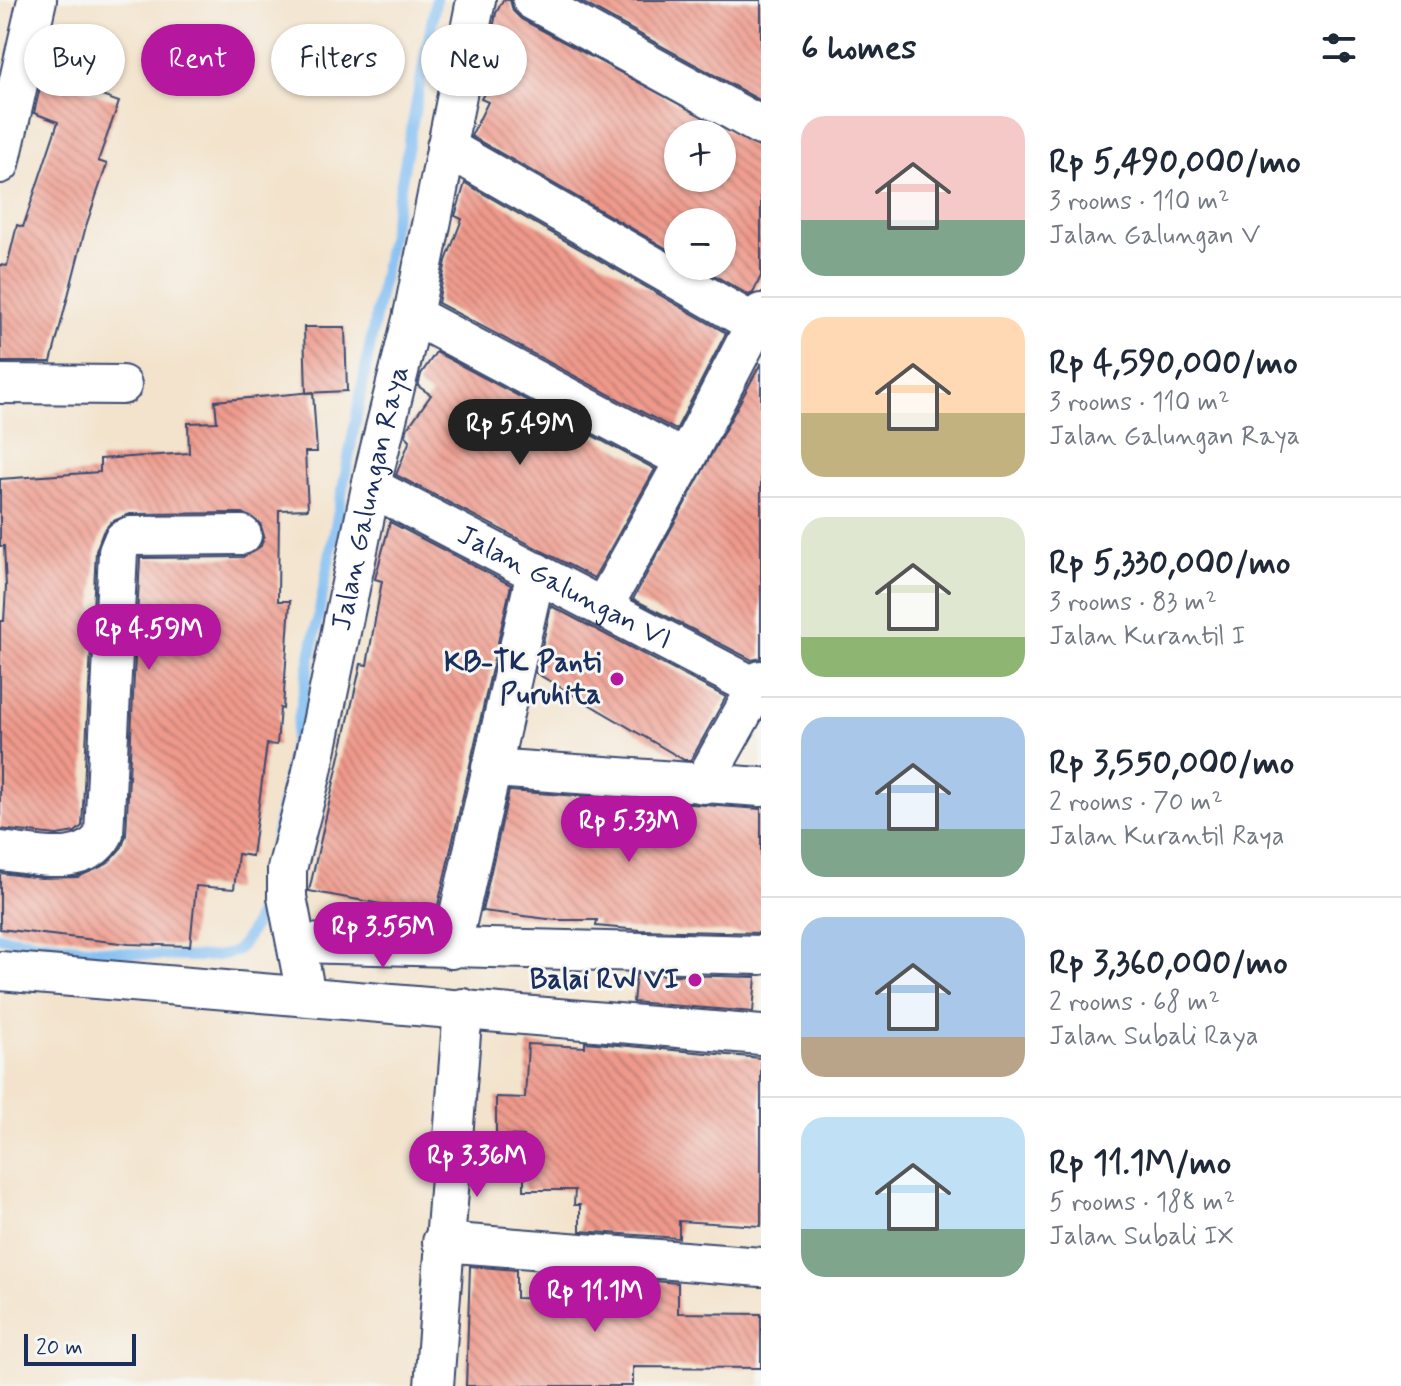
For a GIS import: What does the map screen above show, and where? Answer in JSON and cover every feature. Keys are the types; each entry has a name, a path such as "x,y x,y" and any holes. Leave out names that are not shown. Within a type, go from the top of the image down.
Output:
{"street":[{"path":"0,164 7,94 37,0"},
{"name":"Jalan Galungan Raya","path":"306,995 287,897 287,869 317,746 371,487 413,315 476,0"},
{"path":"532,0 761,126"},
{"path":"446,147 758,318 685,460 603,607"},
{"path":"413,315 685,460"},
{"path":"0,384 122,385"},
{"name":"Jalan Galungan VI","path":"371,487 759,684"},
{"path":"0,851 68,857 88,852 104,834 118,552 123,540 130,536 242,535"},
{"path":"451,949 536,572"},
{"path":"703,784 759,684"},
{"path":"491,768 761,787"},
{"path":"297,943 761,955"},
{"path":"0,971 761,1035"},
{"path":"434,1386 442,1242 463,1008"},
{"path":"442,1242 761,1267"}],"building":[{"path":"503,0 510,0 513,11 521,19 709,120 664,120 664,192 736,192 736,135 761,148 761,276 753,293 749,295 723,280 736,280 736,208 664,208 664,247 471,136 488,102 481,99 483,96 527,96 527,24 494,24"},
{"path":"578,0 761,0 761,101"},
{"path":"38,96 102,96 119,102 98,161 107,164 86,226 51,362 1,362 0,265 7,266 17,225 23,227 58,122 34,113"},
{"path":"465,183 726,333 676,430 438,303 446,261 462,219 455,216"},
{"path":"304,327 345,327 347,391 306,393"},
{"path":"436,352 655,469 594,578 396,475 410,440 406,436 407,429 431,395 418,386 421,374"},
{"path":"761,363 761,658 752,660 633,599"},
{"path":"313,392 317,452 305,452 308,509 279,510 278,601 290,601 283,709 280,708 277,745 267,744 252,856 238,854 234,889 196,886 190,946 129,944 0,929 0,873 41,878 78,877 107,864 122,847 126,835 140,558 243,557 261,546 264,536 260,523 242,513 130,514 111,522 103,532 96,551 82,826 75,832 57,835 0,829 0,621 4,621 6,587 4,546 0,546 0,479 100,472 100,459 189,453 188,423 217,422 215,401"},
{"path":"390,522 511,585 436,914 309,891 361,664 367,665 382,581 375,579"},
{"name":"KB-TK Panti Puruhita","path":"551,606 726,697 691,760 684,760 536,673"},
{"path":"509,791 761,809 761,933 640,930 596,926 597,920 556,920 482,911"},
{"name":"Balai RW VI","path":"636,974 756,977 753,1012 633,1002"},
{"path":"585,1042 761,1058 761,1226 679,1221 679,1238 580,1231 580,1205 574,1205 575,1190 524,1190 524,1136 496,1135 496,1097 525,1098 528,1044 585,1047"},
{"path":"470,1266 516,1270 516,1298 580,1299 580,1275 678,1283 678,1313 761,1314 761,1368 633,1367 633,1386 466,1386"}],"waterway":[{"path":"0,937 125,953 197,957 224,955 238,949 255,923 269,874 436,0"}],"place":[{"name":"KB-TK Panti Puruhita","path":"617,679"},
{"name":"Balai RW VI","path":"695,980"}]}
